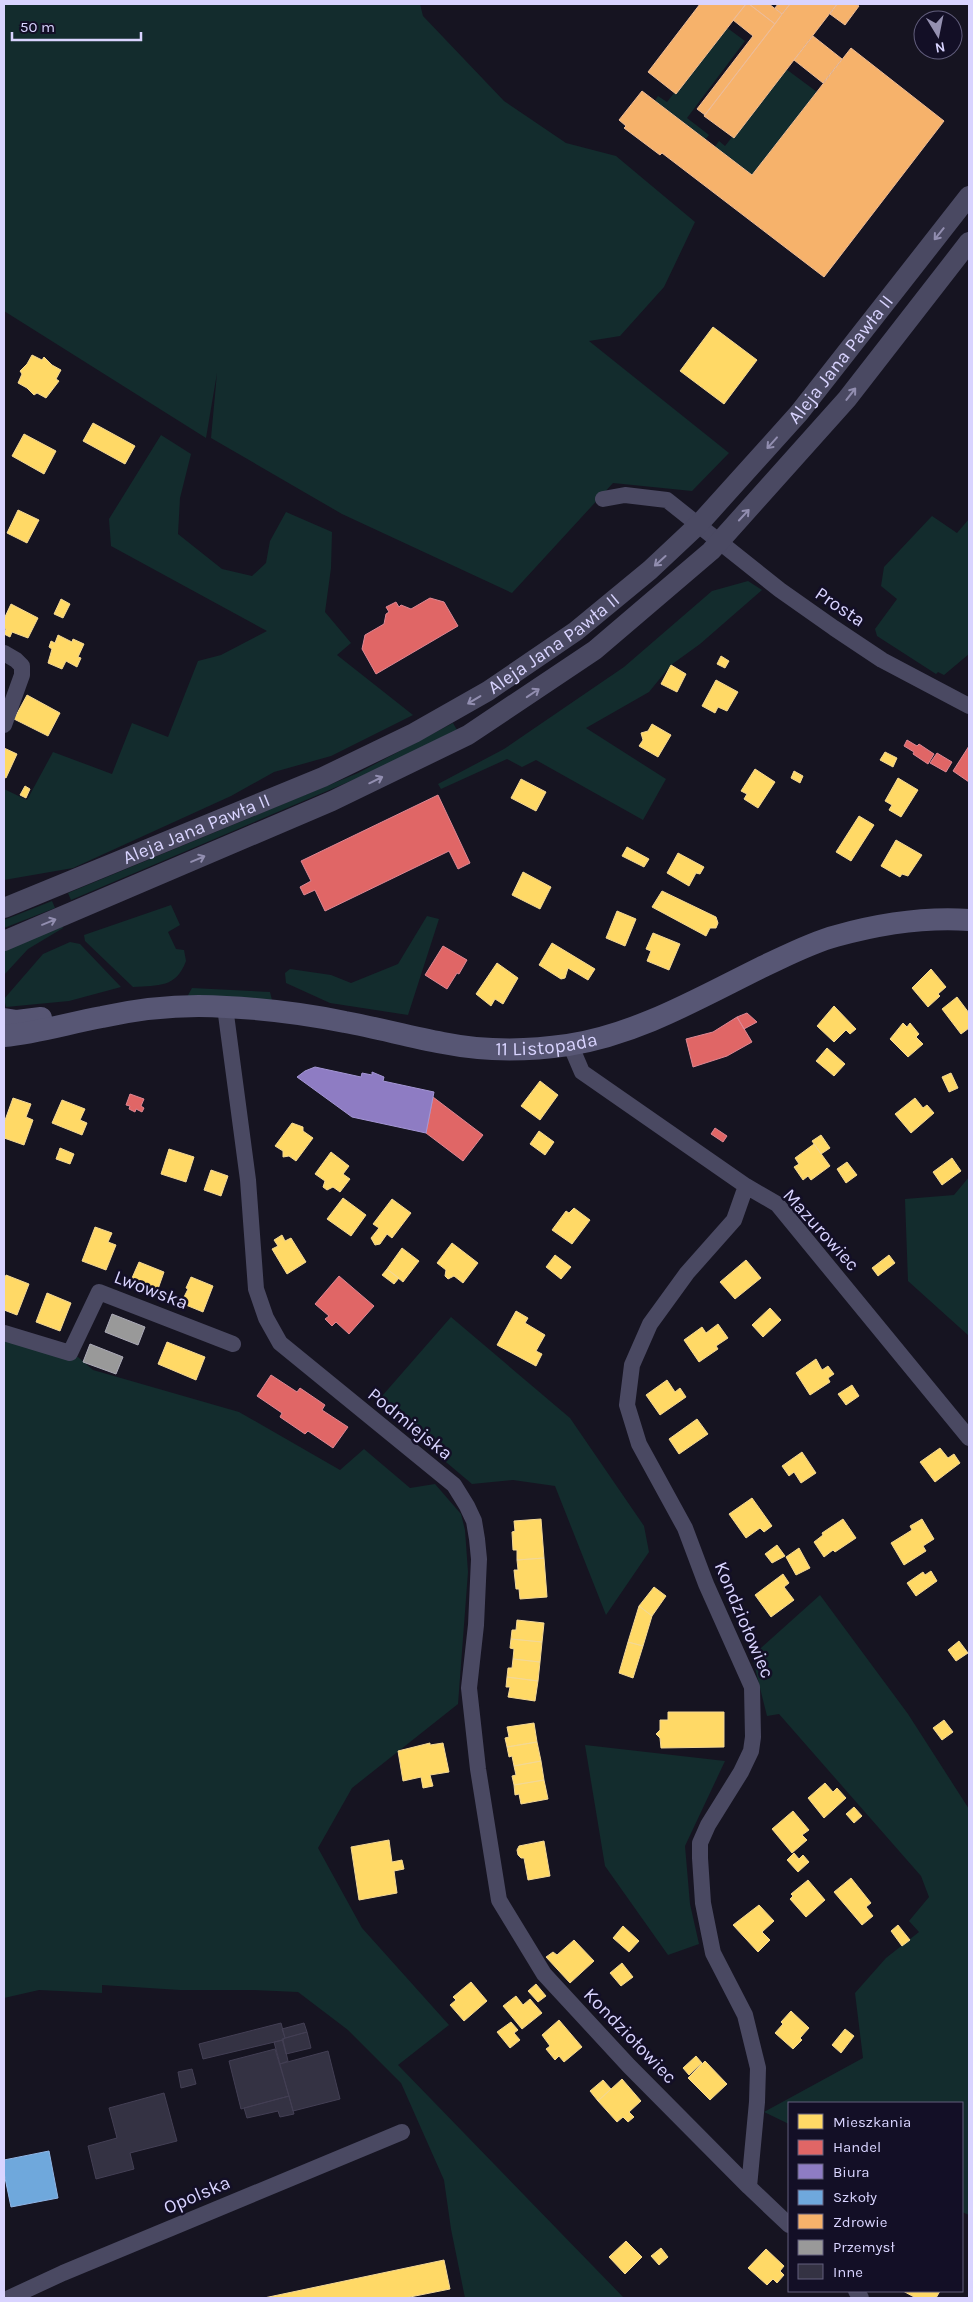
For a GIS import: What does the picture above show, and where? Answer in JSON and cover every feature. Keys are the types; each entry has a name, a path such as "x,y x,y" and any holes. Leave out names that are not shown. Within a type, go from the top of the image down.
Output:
{"main road":[{"name":"11 Listopada","path":"4,1036 166,1006 225,1007 292,1013 346,1022 446,1044 534,1049 605,1037 642,1025 787,955 834,936 885,925 918,921 969,920"},
{"name":"11 Listopada","path":"4,1019 17,1021 52,1017 104,1016"}],"street":[{"name":"Aleja Jana Pawła II","path":"4,908 323,777 455,711 528,665 576,631 650,570 700,524 799,412 969,196"},
{"name":"Aleja Jana Pawła II","path":"4,941 332,801 468,735 595,650 672,586 719,542 847,399 969,242"},
{"name":"Prosta","path":"603,500 625,495 667,500 700,524 719,542 780,590 882,660 969,706"},
{"path":"4,653 22,666 22,675 4,725"},
{"path":"4,893 76,880"},
{"name":"Podmiejska","path":"225,1007 248,1180 256,1289 266,1318 280,1343 454,1486 474,1521 479,1559 476,1626 469,1688 478,1769 499,1900"},
{"name":"Mazurowiec","path":"570,1044 582,1072 746,1186 777,1204 969,1438"},
{"name":"Kondziołowiec","path":"746,1186 734,1220 687,1273 650,1324 632,1365 627,1406 639,1444 685,1528 709,1592 752,1688 753,1737 751,1751 741,1772 708,1825 700,1843 703,1903 713,1953 745,2015 758,2068 757,2102 749,2187"},
{"name":"Lwowska","path":"4,1333 70,1353 99,1292 233,1344"},
{"name":"Kondziołowiec","path":"499,1900 544,1974 629,2066 788,2224"},
{"name":"Opolska","path":"9,2298 72,2269 402,2132"}],"green space":[{"path":"4,4 420,4 423,16 504,101 566,143 616,156 695,222 664,287 620,336 589,341 729,453 692,491 613,483 512,593 342,514 211,438 217,373 206,438 4,311"},
{"path":"726,27 745,41 687,118 709,135 699,147 650,108 658,96 667,102"},
{"path":"786,69 817,92 747,182 709,155 719,141 725,146"},
{"path":"161,435 191,454 180,498 178,534 222,569 252,576 266,563 270,541 286,512 332,532 331,568 325,612 351,643 337,655 413,715 331,756 274,772 231,796 73,868 4,880 4,789 27,800 53,752 112,774 132,723 168,737 198,661 221,655 267,631 111,546 109,519"},
{"path":"932,516 957,533 969,519 969,654 944,675 938,672 936,674 877,636 875,629 897,599 881,586 884,567"},
{"path":"748,581 762,590 700,644 671,665 649,692 586,728 666,779 643,820 536,760 522,767 507,759 441,789 438,784 504,749 624,667 712,591"},
{"path":"453,723 457,730 367,774 71,900 68,893 358,773"},
{"path":"52,901 55,908 4,928 4,920"},
{"path":"171,905 180,925 168,932 176,949 184,950 186,961 182,970 172,981 159,985 133,987 85,941 84,935"},
{"path":"427,916 439,919 408,1015 330,1003 286,983 285,973 290,969 331,975 351,983 398,964"},
{"path":"62,924 63,928 28,949 4,975 4,949"},
{"path":"70,942 80,944 121,987 69,1001 6,1007 4,999 43,954"},
{"path":"192,988 270,992 272,1000 187,997"},
{"path":"969,1177 969,1336 908,1281 905,1199 954,1195"},
{"path":"451,1317 570,1418 644,1526 649,1552 606,1615 555,1486 513,1480 472,1484 376,1403"},
{"path":"4,1338 78,1357 93,1370 239,1412 340,1470 364,1449 410,1488 435,1484 461,1514 465,1530 468,1572 458,1704 352,1788 318,1848 362,1928 449,2025 398,2065 624,2298 465,2298 451,2229 444,2180 401,2083 348,2030 298,1992 180,1990 102,1985 102,1993 39,1990 4,1998"},
{"path":"820,1595 908,1714 969,1809 969,2215 963,2212 963,2102 788,2102 788,2124 764,2112 863,2058 855,1993 886,1958 919,1932 909,1921 929,1897 921,1876 779,1714 767,1716 752,1656"},
{"path":"585,1745 725,1761 685,1846 690,1904 699,1944 668,1955 605,1866"}],"building: Mieszkania":[{"path":"713,327 757,360 724,404 680,371"},
{"path":"32,355 42,360 44,357 61,370 56,379 59,381 46,398 37,393 34,395 18,383 22,374 20,371"},
{"path":"93,423 135,446 125,464 83,441"},
{"path":"24,434 56,451 44,474 12,456"},
{"path":"18,510 39,520 27,543 7,533"},
{"path":"61,599 70,604 63,618 54,614"},
{"path":"11,604 38,618 28,638 12,632 10,637 4,634 6,629 4,628 4,619"},
{"path":"58,635 72,642 73,639 84,644 78,657 81,658 77,667 66,661 62,669 48,663 52,649 49,647 51,641 55,643"},
{"path":"721,656 729,661 725,668 717,664"},
{"path":"671,665 686,674 677,692 661,684"},
{"path":"716,680 738,692 727,711 718,707 715,713 702,706"},
{"path":"27,695 60,713 48,736 14,719"},
{"path":"652,724 671,735 658,757 639,746 643,740 641,733 648,731"},
{"path":"4,748 17,754 6,778 4,777"},
{"path":"885,752 897,758 893,767 880,760"},
{"path":"755,769 775,782 758,808 744,799 747,794 741,791"},
{"path":"794,771 803,776 800,783 791,778"},
{"path":"898,778 918,790 901,817 889,810 892,805 885,801"},
{"path":"521,779 546,792 536,811 511,798"},
{"path":"25,786 30,789 26,798 20,795"},
{"path":"859,816 874,825 851,861 836,852"},
{"path":"896,840 922,855 908,876 902,874 900,877 881,866"},
{"path":"627,847 649,859 644,867 622,856"},
{"path":"678,853 704,867 700,874 696,873 689,886 667,873"},
{"path":"523,872 551,887 540,909 512,895"},
{"path":"662,891 716,917 718,923 716,928 710,928 706,936 652,907"},
{"path":"617,911 636,919 625,946 606,938"},
{"path":"653,933 680,944 669,970 647,961 651,951 646,949"},
{"path":"552,943 595,969 588,980 568,968 565,978 561,979 539,965"},
{"path":"497,963 518,978 503,1004 495,999 491,1006 476,994"},
{"path":"931,969 946,987 938,994 940,996 928,1007 912,988"},
{"path":"957,997 969,1013 969,1028 961,1034 942,1009"},
{"path":"834,1006 856,1029 850,1034 846,1030 834,1042 817,1026"},
{"path":"903,1023 907,1027 910,1023 919,1034 916,1037 923,1044 908,1057 890,1039"},
{"path":"827,1048 845,1064 834,1076 816,1061"},
{"path":"951,1073 958,1088 949,1092 942,1077"},
{"path":"540,1081 558,1095 540,1120 521,1106"},
{"path":"13,1098 31,1104 26,1117 33,1120 24,1145 4,1138 4,1123"},
{"path":"915,1098 923,1108 927,1105 934,1113 911,1133 895,1114"},
{"path":"62,1100 85,1109 80,1120 87,1123 82,1135 52,1123"},
{"path":"292,1123 303,1127 303,1131 313,1138 296,1161 289,1156 283,1157 283,1151 275,1146"},
{"path":"539,1131 554,1142 545,1155 530,1144"},
{"path":"821,1135 830,1148 821,1154 812,1141"},
{"path":"814,1144 830,1166 811,1180 808,1176 803,1180 794,1167 799,1164 795,1158"},
{"path":"60,1148 74,1154 70,1164 56,1159"},
{"path":"169,1149 194,1157 186,1182 161,1174"},
{"path":"331,1152 349,1166 343,1174 350,1179 340,1192 333,1187 327,1190 323,1187 325,1181 315,1174"},
{"path":"952,1158 961,1171 942,1185 933,1172"},
{"path":"847,1162 857,1175 846,1183 837,1169"},
{"path":"211,1170 228,1176 221,1196 204,1190"},
{"path":"343,1198 366,1215 351,1236 327,1219"},
{"path":"392,1199 411,1213 392,1238 387,1234 380,1244 375,1245 371,1238 379,1228 373,1224"},
{"path":"574,1208 590,1220 572,1244 552,1230 566,1211 569,1213"},
{"path":"95,1227 112,1233 108,1242 116,1245 106,1270 82,1261"},
{"path":"282,1235 285,1241 291,1238 306,1262 287,1274 272,1249 278,1246 274,1240"},
{"path":"452,1243 478,1263 463,1283 454,1276 448,1279 445,1276 446,1270 437,1263"},
{"path":"402,1248 419,1261 403,1282 387,1269"},
{"path":"555,1255 571,1267 561,1279 546,1267"},
{"path":"889,1255 895,1263 878,1276 872,1268"},
{"path":"746,1260 761,1278 735,1299 720,1282"},
{"path":"139,1262 164,1272 158,1289 132,1278"},
{"path":"387,1269 399,1278 394,1284 382,1275"},
{"path":"6,1275 29,1284 17,1315 4,1310 4,1280"},
{"path":"191,1277 213,1286 203,1312 181,1303 188,1289 186,1288"},
{"path":"47,1293 71,1303 60,1331 36,1322"},
{"path":"770,1308 781,1320 763,1337 752,1325"},
{"path":"516,1311 528,1318 525,1323 545,1335 536,1351 542,1354 536,1366 497,1345"},
{"path":"718,1324 728,1338 716,1346 718,1349 699,1362 684,1340 702,1327 706,1333"},
{"path":"167,1342 205,1357 196,1380 158,1364"},
{"path":"816,1359 822,1370 828,1366 834,1374 828,1378 830,1382 810,1395 796,1373"},
{"path":"667,1380 675,1392 680,1388 686,1397 660,1415 646,1395"},
{"path":"852,1385 859,1396 846,1405 838,1394"},
{"path":"697,1419 708,1434 679,1454 669,1439"},
{"path":"940,1448 948,1458 954,1454 960,1463 935,1482 920,1462"},
{"path":"802,1452 816,1473 801,1483 794,1472 789,1476 782,1466"},
{"path":"752,1498 772,1526 764,1532 760,1528 746,1538 729,1514"},
{"path":"541,1519 544,1558 517,1560 517,1550 513,1550 512,1532 515,1531 514,1521"},
{"path":"843,1519 856,1538 824,1557 814,1542 823,1535 822,1533"},
{"path":"922,1519 934,1539 923,1546 926,1551 904,1565 891,1543 912,1530 910,1526"},
{"path":"777,1545 785,1556 772,1563 765,1554"},
{"path":"799,1548 810,1568 796,1575 786,1557"},
{"path":"544,1558 547,1597 520,1599 519,1589 516,1589 514,1570 518,1570 517,1560"},
{"path":"931,1571 937,1581 916,1596 907,1583 923,1572 925,1575"},
{"path":"783,1574 789,1583 784,1587 794,1600 771,1617 755,1595"},
{"path":"654,1587 666,1596 652,1616 639,1606"},
{"path":"639,1606 652,1616 643,1646 628,1642"},
{"path":"517,1620 544,1623 542,1642 511,1639 512,1630 516,1630"},
{"path":"511,1639 542,1642 540,1662 513,1659 514,1649 510,1648"},
{"path":"959,1641 968,1653 956,1661 948,1650"},
{"path":"628,1642 643,1646 633,1678 619,1673"},
{"path":"513,1659 540,1662 538,1681 507,1677 508,1668 512,1668"},
{"path":"507,1677 538,1681 535,1701 508,1697 510,1687 506,1687"},
{"path":"668,1712 724,1712 724,1747 661,1748 660,1738 656,1734 660,1730 660,1720 668,1720"},
{"path":"944,1720 953,1732 942,1740 933,1728"},
{"path":"534,1723 537,1742 507,1747 505,1738 509,1737 507,1727"},
{"path":"537,1742 541,1761 514,1766 512,1756 509,1757 507,1747"},
{"path":"430,1743 430,1745 443,1743 449,1772 430,1775 433,1786 423,1788 421,1777 403,1781 398,1751"},
{"path":"541,1761 544,1780 514,1785 512,1776 516,1775 514,1766"},
{"path":"544,1780 548,1799 521,1804 519,1794 515,1795 514,1785"},
{"path":"825,1783 833,1792 837,1788 846,1798 824,1818 808,1798"},
{"path":"854,1807 862,1816 854,1823 846,1814"},
{"path":"793,1811 809,1830 802,1835 807,1840 792,1853 772,1829"},
{"path":"389,1840 392,1862 402,1860 404,1869 394,1871 397,1893 359,1900 351,1847"},
{"path":"544,1841 550,1876 528,1880 524,1858 518,1855 517,1850 519,1846"},
{"path":"794,1853 799,1859 803,1855 809,1862 798,1872 787,1860"},
{"path":"851,1878 871,1903 866,1907 873,1916 862,1925 834,1892"},
{"path":"808,1880 825,1900 806,1917 790,1899 793,1896 791,1894"},
{"path":"759,1905 774,1921 762,1932 770,1940 758,1952 733,1925"},
{"path":"898,1925 910,1940 902,1946 891,1931"},
{"path":"623,1926 639,1941 629,1952 613,1938"},
{"path":"574,1940 594,1961 570,1983 546,1957 553,1952 557,1955"},
{"path":"622,1963 633,1977 621,1986 610,1973"},
{"path":"471,1982 487,2001 464,2021 450,2005 456,2000 453,1997"},
{"path":"536,1984 546,1996 538,2002 528,1991"},
{"path":"516,1996 523,2005 530,1999 542,2013 522,2029 503,2006"},
{"path":"791,2011 809,2028 800,2038 802,2040 793,2049 775,2033 783,2024 781,2022"},
{"path":"559,2020 582,2047 564,2062 559,2056 555,2060 546,2049 550,2046 542,2035"},
{"path":"511,2022 518,2030 514,2033 520,2040 510,2048 497,2032"},
{"path":"845,2029 854,2036 841,2053 832,2045"},
{"path":"696,2056 702,2063 689,2075 683,2068"},
{"path":"705,2061 727,2084 710,2100 688,2078"},
{"path":"622,2079 641,2101 629,2112 634,2117 628,2122 623,2117 617,2122 598,2101"},
{"path":"603,2080 611,2089 598,2101 590,2091"},
{"path":"626,2241 642,2257 625,2274 609,2257"},
{"path":"661,2248 668,2257 659,2265 651,2256"},
{"path":"766,2249 784,2266 780,2271 784,2275 777,2283 773,2279 767,2285 748,2268"},
{"path":"444,2260 450,2289 405,2298 264,2298"},
{"path":"905,2292 939,2292 936,2298 916,2298"}],"building: Handel":[{"path":"430,598 444,602 458,626 376,674 362,649 365,635 384,624 386,614 389,612 386,607 396,602 399,607 401,605 411,609"},
{"path":"907,740 917,746 919,744 934,754 928,764 904,746"},
{"path":"969,746 969,782 953,771"},
{"path":"937,753 952,762 946,772 930,763"},
{"path":"438,795 470,863 458,869 449,851 325,911 315,890 304,895 300,887 311,881 301,861"},
{"path":"443,946 467,960 447,989 425,975"},
{"path":"747,1013 757,1022 744,1029 737,1017"},
{"path":"737,1017 752,1042 727,1056 693,1067 686,1039 713,1032"},
{"path":"130,1094 144,1099 141,1106 144,1108 142,1112 136,1109 135,1112 129,1109 130,1106 126,1105"},
{"path":"433,1097 483,1135 463,1161 426,1133"},
{"path":"715,1128 727,1136 723,1142 711,1134"},
{"path":"339,1276 374,1306 349,1334 336,1322 332,1326 325,1319 329,1316 315,1304"},
{"path":"271,1375 297,1392 300,1388 325,1405 322,1410 348,1427 333,1448 308,1431 305,1434 280,1417 282,1413 257,1396"}],"building: Biura":[{"path":"315,1067 361,1077 362,1073 372,1075 372,1072 384,1077 383,1081 434,1092 426,1133 352,1117 297,1077"}],"building: Szkoły":[{"path":"49,2151 58,2198 11,2207 4,2173 4,2160"}],"building: Zdrowie":[{"path":"700,4 746,4 676,94 648,72"},
{"path":"746,4 749,4 775,24 705,115 697,109 753,36 733,20"},
{"path":"749,4 769,4 782,14 775,24"},
{"path":"778,4 790,4 782,14 775,8"},
{"path":"790,4 837,4 734,138 704,116"},
{"path":"837,4 856,4 859,6 845,25 830,14"},
{"path":"813,36 842,59 823,83 794,60"},
{"path":"851,48 944,121 824,277 662,153 660,155 624,128 626,126 619,120 642,91 752,175"}],"building: Przemysł":[{"path":"112,1314 145,1327 138,1345 105,1332"},
{"path":"90,1344 123,1357 116,1374 83,1362"}],"building: Inne":[{"path":"281,2023 285,2038 283,2040 203,2059 199,2044"},
{"path":"304,2023 307,2032 285,2038 282,2029"},
{"path":"307,2032 311,2048 286,2054 282,2039"},
{"path":"283,2040 288,2061 280,2064 274,2042"},
{"path":"275,2049 289,2096 241,2109 229,2061"},
{"path":"328,2051 340,2099 293,2111 280,2064"},
{"path":"192,2069 196,2084 181,2088 178,2072"},
{"path":"164,2093 177,2141 130,2153 134,2169 96,2179 88,2146 117,2138 109,2108"},
{"path":"289,2096 294,2114 280,2117 278,2111 247,2118 244,2108"}]}
